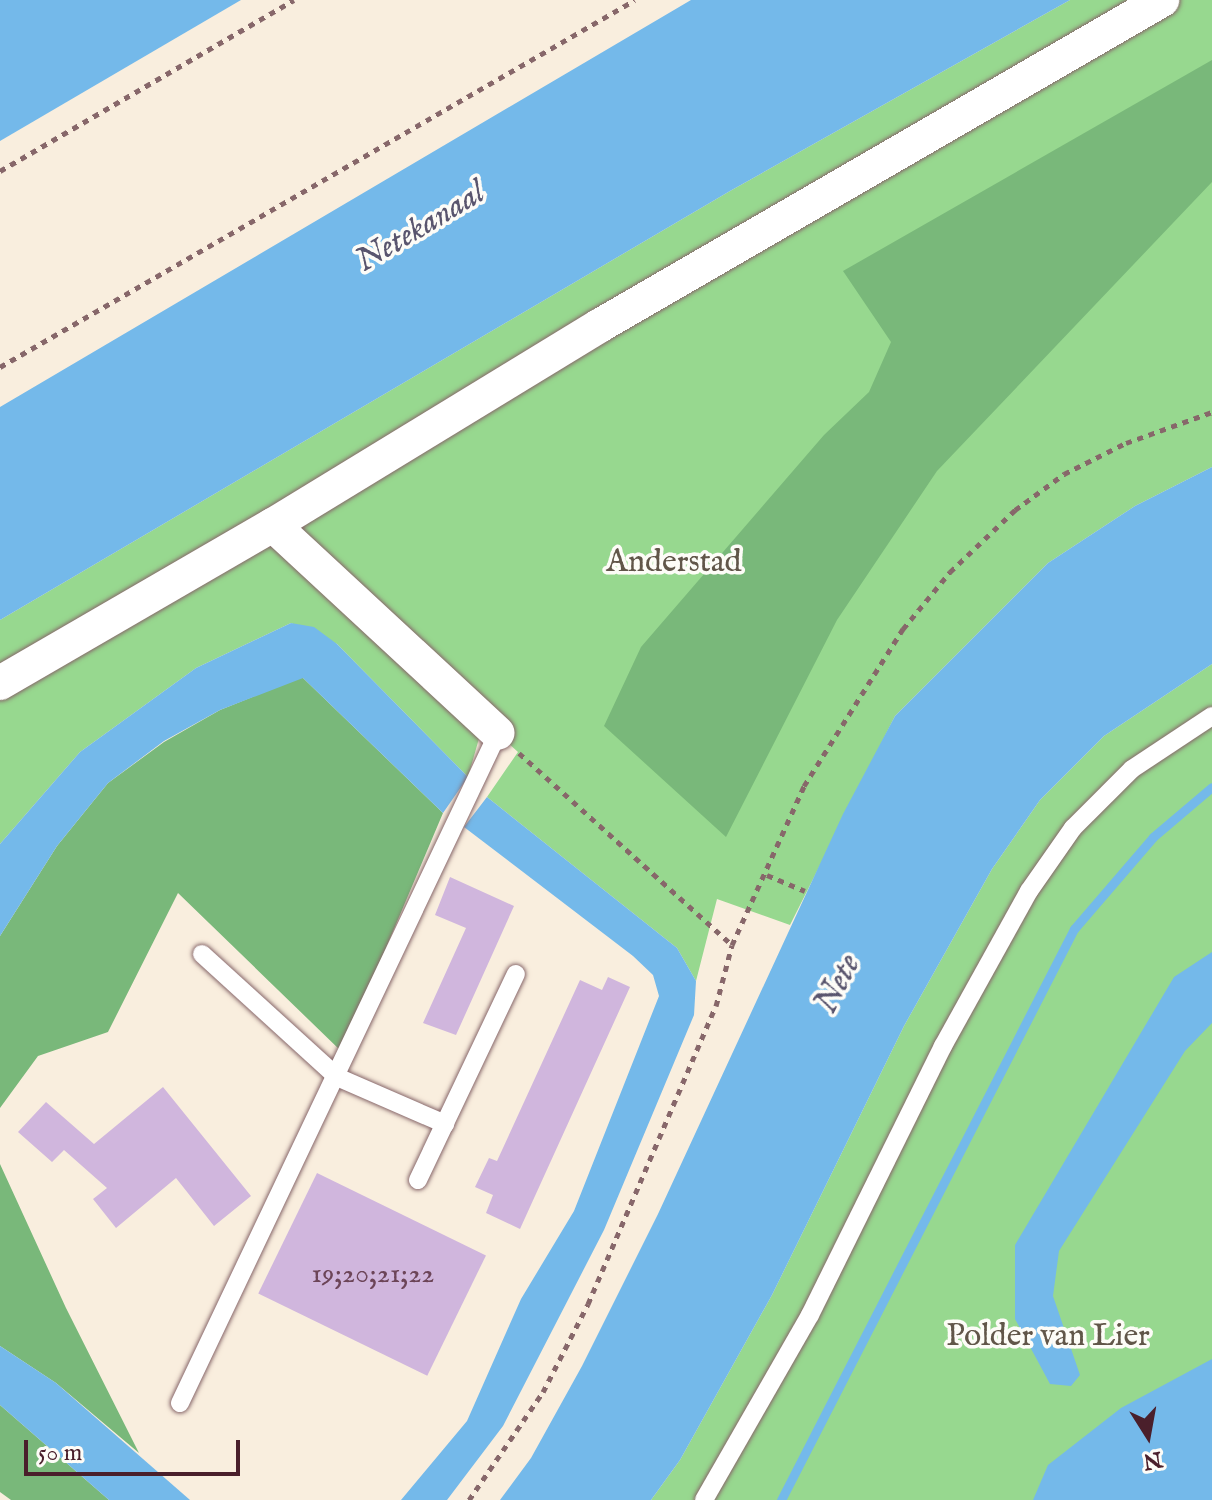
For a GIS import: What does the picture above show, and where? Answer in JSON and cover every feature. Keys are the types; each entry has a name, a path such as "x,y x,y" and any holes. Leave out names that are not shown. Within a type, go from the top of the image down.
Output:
{"street":[{"path":"0,683 273,525 599,326 1162,0"},
{"path":"273,525 498,733"}],"lane":[{"path":"704,1500 810,1315 943,1046 1029,891 1073,828 1132,769 1212,716"},
{"path":"180,1403 498,733"},
{"path":"202,954 337,1077 445,1124"},
{"path":"418,1180 516,974"}],"path":[{"path":"0,171 294,0"},
{"path":"0,367 635,0"},
{"path":"469,1500 543,1392 588,1304 716,1006 732,945 767,875 804,786 903,629 950,572 1015,510 1064,474 1126,443 1212,412"},
{"path":"498,733 732,945"},
{"path":"767,875 805,891"}],"green space":[{"name":"Anderstad","path":"1070,0 1212,0 1212,467 1135,506 1048,563 895,716 790,925 717,899 696,981 677,948 487,797 518,752 484,721 468,777 337,644 291,623 196,668 80,752 0,844 0,620 730,191"},
{"path":"1212,60 1212,182 937,471 837,620 726,837 604,726 641,647 824,435 869,392 891,342 843,271"},
{"name":"Polder van Lier","path":"1212,664 1212,1500 651,1500 680,1460 772,1295 904,1026 992,869 1040,800 1104,736"},
{"path":"302,677 443,813 342,1052 178,893 108,1032 38,1056 0,1108 0,936 57,846 108,783 164,742 220,710"},
{"path":"0,1164 66,1308 139,1453 56,1383 0,1346"},
{"path":"0,1405 109,1500 11,1500 0,1492"}],"water":[{"path":"0,0 241,0 0,141"},
{"name":"Netekanaal","path":"691,0 1070,0 730,191 0,620 0,407"},
{"name":"Nete","path":"1212,467 1212,664 1104,736 1040,800 992,869 904,1026 772,1295 680,1460 651,1500 500,1500 531,1458 582,1366 658,1214 843,814 895,716 1048,563 1135,506"},
{"path":"291,623 314,627 337,644 468,777 443,813 303,678 220,710 164,741 108,783 57,846 0,936 0,844 80,752 196,668"},
{"path":"487,797 677,948 696,981 694,1015 604,1230 503,1426 447,1500 401,1500 467,1421 521,1299 574,1211 659,996 653,975 633,956 464,827"},
{"path":"1212,952 1212,1023 1185,1051 1059,1251 1053,1296 1080,1375 1071,1386 1050,1384 1015,1319 1015,1245 1174,977"},
{"path":"0,1346 56,1383 190,1500 109,1500 0,1405"},
{"path":"1212,1359 1212,1500 1033,1500 1048,1465 1121,1408"}],"building":[{"path":"450,877 514,906 456,1035 423,1023 466,928 435,915"},
{"path":"608,977 630,987 520,1229 486,1213 493,1195 475,1187 489,1158 497,1161 580,980 602,990"},
{"path":"163,1087 251,1196 214,1226 176,1178 116,1228 93,1199 107,1188 64,1150 52,1162 18,1132 46,1102 94,1144"},
{"path":"317,1173 486,1255 427,1376 258,1293"}],"waterway":[{"path":"781,1500 1074,929 1153,837 1212,787"}]}
